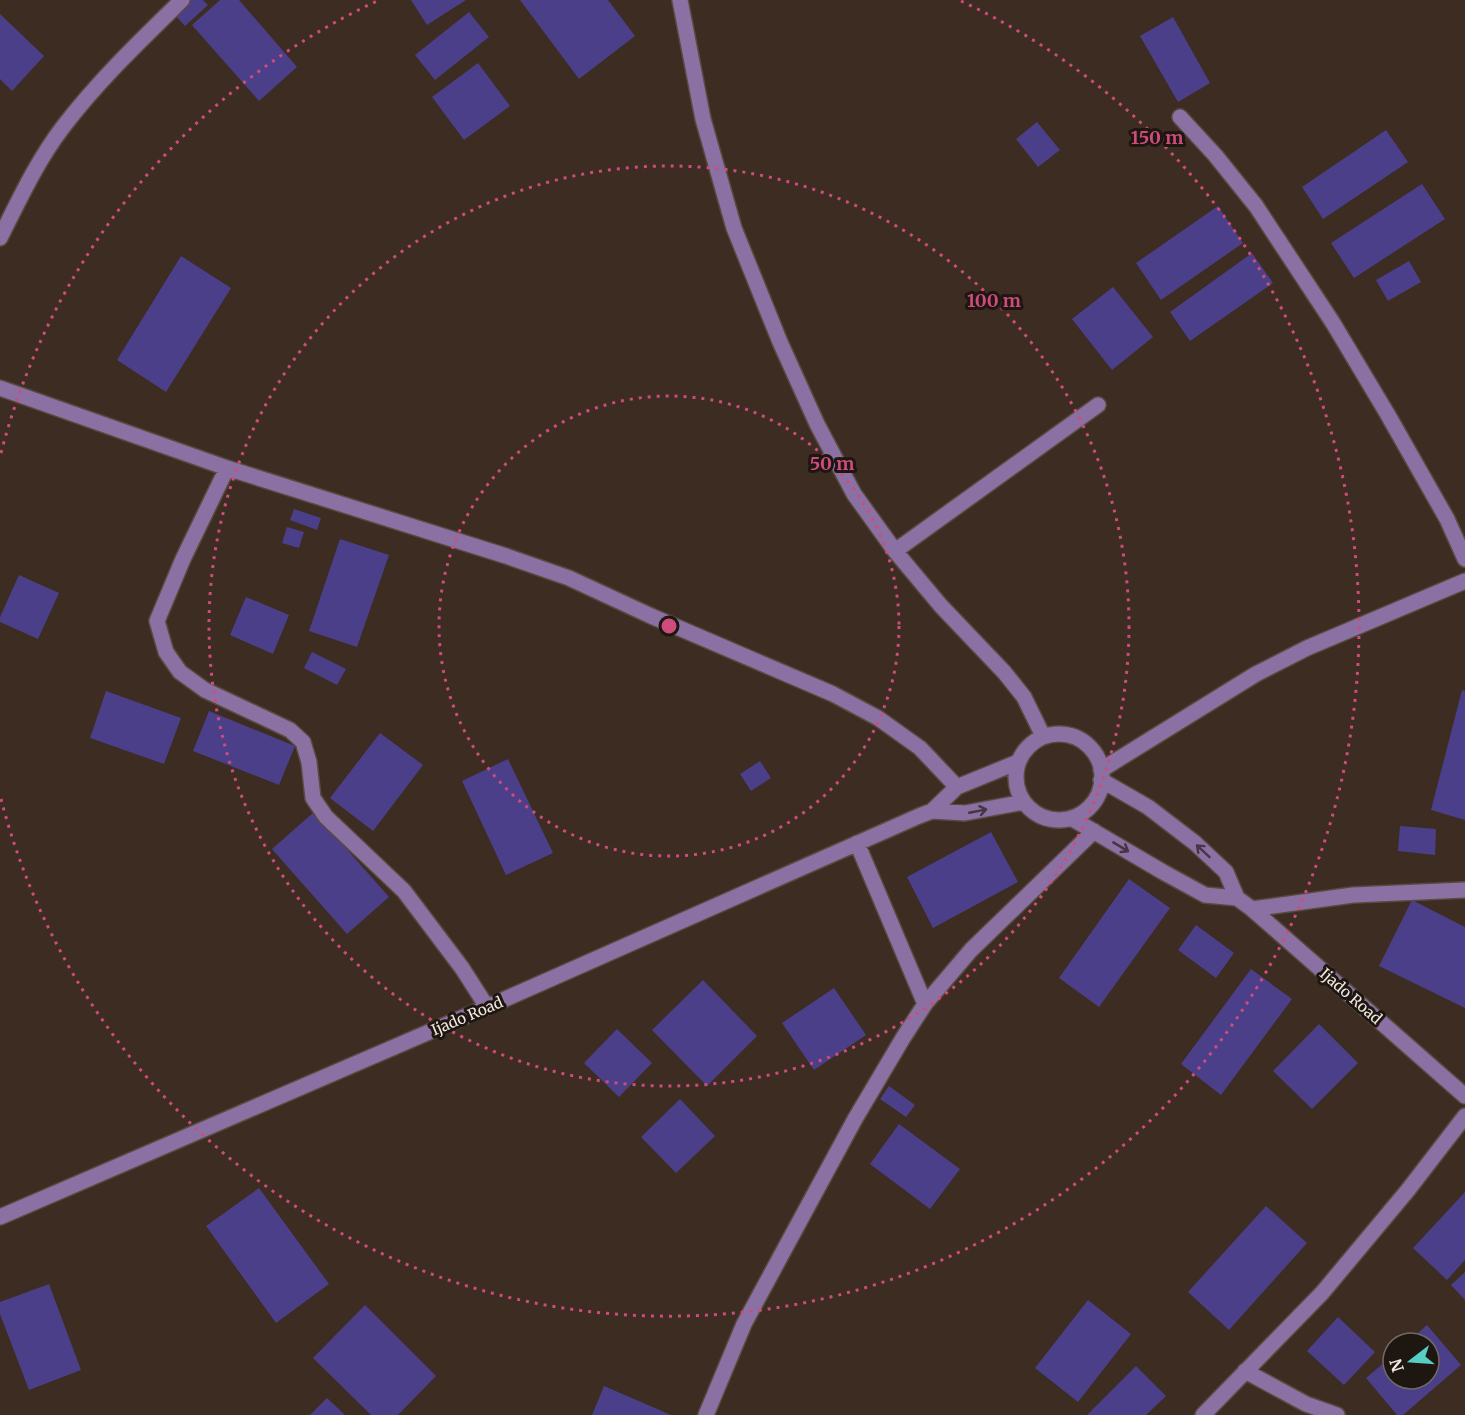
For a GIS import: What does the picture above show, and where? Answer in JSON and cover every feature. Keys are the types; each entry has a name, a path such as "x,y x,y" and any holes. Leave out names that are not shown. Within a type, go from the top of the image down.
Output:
{"street":[{"path":"0,238 29,178 62,128 114,68 182,0"},
{"path":"680,0 703,119 734,228 780,342 817,424 854,494 895,551 941,606 1018,689 1043,736"},
{"path":"1180,117 1215,155 1256,206 1333,323 1447,519 1465,559"},
{"path":"0,388 227,468 569,578 833,694 878,718 920,748 957,787"},
{"path":"895,551 1098,405"},
{"path":"227,468 183,559 157,621 166,652 180,672 205,690 290,730 303,742 309,762 313,798 326,817 404,891 462,968 487,1007"},
{"path":"1101,775 1256,674 1297,653 1465,581"},
{"path":"1067,734 1089,746 1097,757 1101,775 1095,800 1085,811 1071,818 1058,820 1033,811 1024,801 1018,789 1016,776 1018,762 1031,744 1043,736 1067,734"},
{"name":"Ijado Road","path":"0,1217 487,1007 932,811 957,787 1018,762"},
{"name":"Ijado Road","path":"1101,775 1195,843 1226,872 1237,898 1465,1096"},
{"name":"Ijado Road","path":"932,811 965,813 1024,801"},
{"path":"1071,818 1205,895 1237,898"},
{"path":"706,1415 744,1324 855,1119 925,1004 971,950 1094,831"},
{"path":"857,843 925,1004"},
{"path":"1252,909 1353,895 1465,890"},
{"path":"1203,1415 1322,1293 1408,1190 1465,1116"},
{"path":"1245,1371 1306,1404 1337,1415"}],"building":[{"path":"190,0 203,0 208,5 185,26 175,15"},
{"path":"220,0 239,0 297,67 259,101 192,25"},
{"path":"411,0 466,0 427,25"},
{"path":"520,0 608,0 635,36 579,79"},
{"path":"469,12 489,37 435,80 415,55"},
{"path":"0,14 44,56 12,91 0,79"},
{"path":"1173,17 1210,83 1178,102 1140,36"},
{"path":"478,63 510,106 464,140 432,97"},
{"path":"1037,122 1060,150 1038,167 1016,139"},
{"path":"1386,130 1408,162 1323,219 1302,187"},
{"path":"1422,184 1445,219 1354,278 1331,243"},
{"path":"1218,206 1243,243 1161,300 1136,263"},
{"path":"1252,253 1273,283 1190,341 1170,312"},
{"path":"181,256 231,288 166,392 117,360"},
{"path":"1409,261 1421,282 1388,301 1376,280"},
{"path":"1113,287 1153,337 1112,370 1072,319"},
{"path":"294,509 321,518 317,530 290,520"},
{"path":"287,527 304,532 299,548 282,543"},
{"path":"340,539 389,555 357,647 309,631"},
{"path":"19,575 59,593 38,639 0,622 0,617"},
{"path":"246,597 289,615 273,654 230,635"},
{"path":"312,652 346,669 337,685 304,668"},
{"path":"1462,690 1465,691 1465,820 1431,810"},
{"path":"106,691 181,718 164,764 90,738"},
{"path":"209,711 295,746 279,785 193,751"},
{"path":"380,733 423,765 373,831 330,798"},
{"path":"508,759 553,853 506,875 462,781"},
{"path":"760,761 771,778 751,791 740,774"},
{"path":"314,812 389,897 347,934 272,849"},
{"path":"1400,826 1436,829 1435,855 1398,851"},
{"path":"991,832 1018,882 933,928 907,877"},
{"path":"1129,879 1170,908 1099,1007 1059,978"},
{"path":"1412,900 1465,927 1465,1008 1379,966"},
{"path":"1196,925 1234,953 1216,978 1178,950"},
{"path":"1251,969 1292,999 1221,1095 1181,1064"},
{"path":"703,980 757,1036 707,1086 652,1030"},
{"path":"834,988 866,1035 814,1070 782,1023"},
{"path":"1319,1024 1358,1063 1312,1109 1273,1071"},
{"path":"617,1029 652,1063 619,1097 584,1063"},
{"path":"889,1086 915,1105 906,1117 880,1099"},
{"path":"680,1099 715,1136 676,1173 641,1137"},
{"path":"899,1124 960,1169 930,1209 870,1164"},
{"path":"259,1188 329,1284 276,1323 206,1226"},
{"path":"1465,1192 1465,1260 1447,1280 1413,1248"},
{"path":"1266,1206 1307,1243 1229,1330 1188,1292"},
{"path":"1465,1272 1465,1300 1451,1285"},
{"path":"49,1284 81,1370 29,1390 0,1314 0,1302"},
{"path":"1088,1300 1131,1334 1078,1402 1035,1368"},
{"path":"365,1305 436,1376 398,1415 371,1415 313,1358"},
{"path":"1338,1317 1375,1352 1344,1385 1307,1351"},
{"path":"1427,1325 1432,1331 1420,1331"},
{"path":"1441,1341 1461,1365 1441,1382"},
{"path":"1381,1365 1381,1391 1431,1391 1403,1415 1397,1415 1366,1378"},
{"path":"1136,1366 1166,1396 1146,1415 1087,1415"},
{"path":"604,1386 671,1415 592,1415"},
{"path":"327,1398 345,1415 310,1415"}]}
